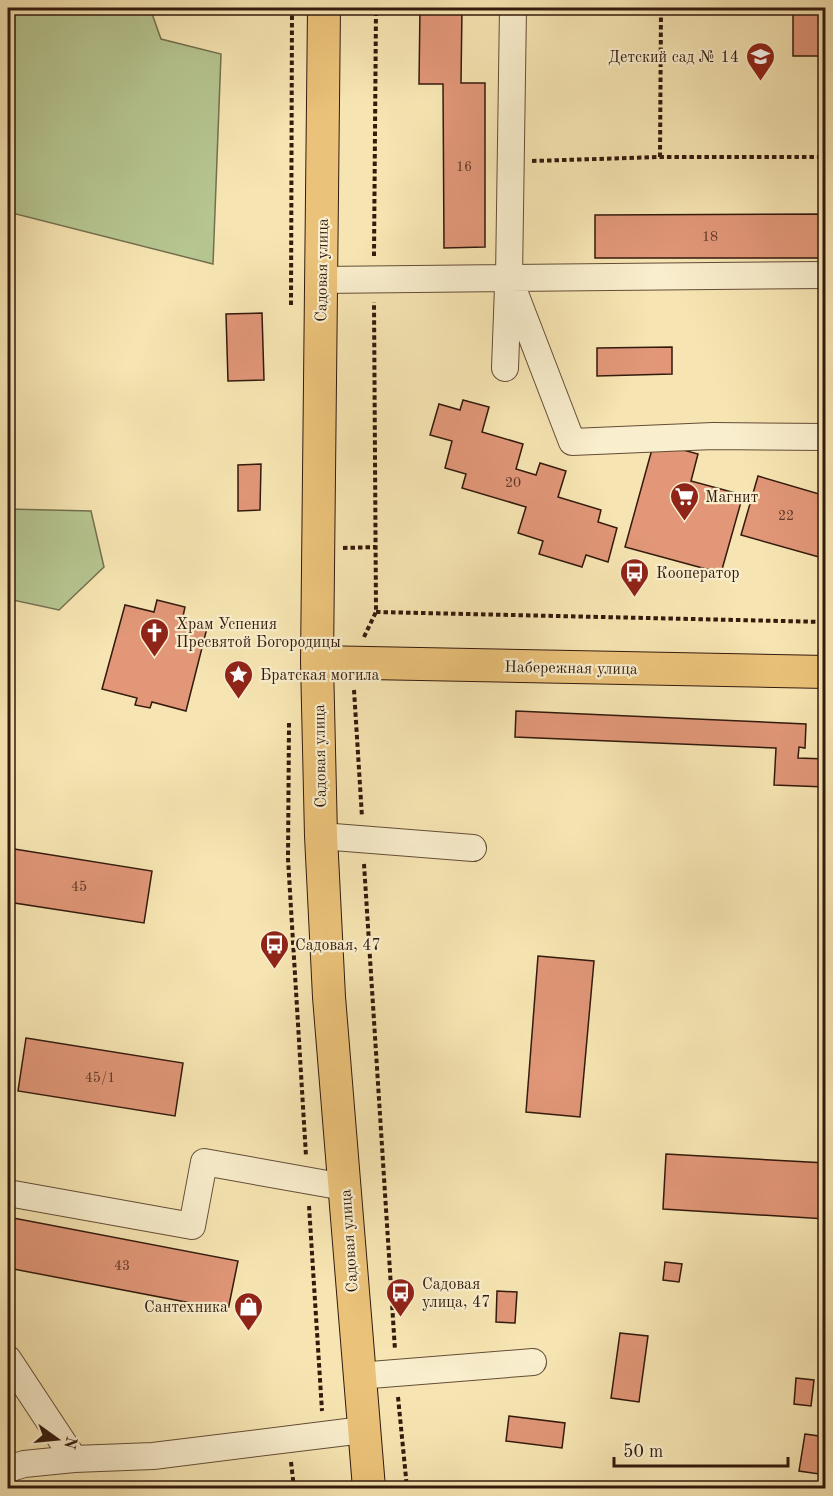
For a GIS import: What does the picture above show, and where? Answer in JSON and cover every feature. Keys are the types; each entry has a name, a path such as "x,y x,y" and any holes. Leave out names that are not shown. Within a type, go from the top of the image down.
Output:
{"main road":[{"name":"Садовая улица","path":"324,8 316,662 321,836 329,997 358,1376 369,1488"},
{"name":"Набережная улица","path":"316,662 825,672"}],"lane":[{"path":"505,368 509,278 513,8"},
{"path":"321,280 825,275"},
{"path":"509,278 572,442 713,435 825,437"},
{"path":"321,836 473,848"},
{"path":"8,1193 192,1226 204,1162 344,1187"},
{"path":"8,1359 74,1459"},
{"path":"358,1376 533,1362"},
{"path":"13,1465 74,1459 153,1456 363,1430"}],"path":[{"path":"376,8 374,280 376,612 352,663 396,1372 407,1488"},
{"path":"660,157 661,8"},
{"path":"510,162 660,157 825,157"},
{"path":"376,612 825,622"}],"green space":[{"path":"8,8 150,8 161,39 221,54 213,264 8,212"},
{"path":"8,509 91,511 104,567 59,610 8,599"}],"building":[{"path":"420,8 462,8 461,83 485,83 485,247 444,248 443,84 419,84"},
{"path":"793,8 826,8 826,56 793,56"},
{"path":"826,214 826,258 595,258 595,215"},
{"path":"262,313 264,380 228,381 226,314"},
{"path":"672,347 672,374 597,376 597,348"},
{"path":"463,400 489,407 482,432 523,444 516,469 536,475 540,463 566,471 558,497 601,510 598,522 617,528 608,562 586,555 582,567 539,554 543,541 518,533 526,507 462,488 466,474 445,468 452,441 430,435 439,404 460,410"},
{"name":"Магнит","path":"654,442 698,454 691,481 743,495 721,573 625,547"},
{"path":"261,464 260,510 238,511 238,465"},
{"path":"758,476 826,496 826,559 741,535"},
{"name":"Храм Успения Пресвятой Богородицы","path":"157,600 185,607 182,621 207,628 186,711 152,702 150,708 135,705 137,698 102,689 125,605 154,612"},
{"path":"516,711 806,724 805,748 799,747 798,758 826,759 826,787 774,785 776,748 515,737"},
{"path":"8,848 152,871 144,923 8,902"},
{"path":"538,956 594,961 580,1117 526,1112"},
{"path":"26,1038 183,1063 175,1116 18,1091"},
{"path":"666,1154 826,1163 826,1219 663,1209"},
{"path":"8,1217 238,1261 228,1310 8,1268"},
{"path":"665,1262 682,1264 679,1282 663,1280"},
{"path":"497,1291 517,1292 515,1323 496,1322"},
{"path":"620,1333 648,1336 639,1402 611,1398"},
{"path":"796,1378 814,1380 811,1406 794,1404"},
{"path":"509,1416 565,1423 562,1448 506,1441"},
{"path":"805,1434 826,1437 826,1475 799,1471"}],"place":[{"name":"Детский сад № 14","path":"760,82"},
{"name":"Магнит","path":"684,522"},
{"name":"Кооператор","path":"635,598"},
{"name":"Храм Успения Пресвятой Богородицы","path":"155,658"},
{"name":"Братская могила","path":"239,700"},
{"name":"Садовая, 47","path":"274,970"},
{"name":"Садовая улица, 47","path":"401,1318"},
{"name":"Сантехника","path":"249,1332"}]}
